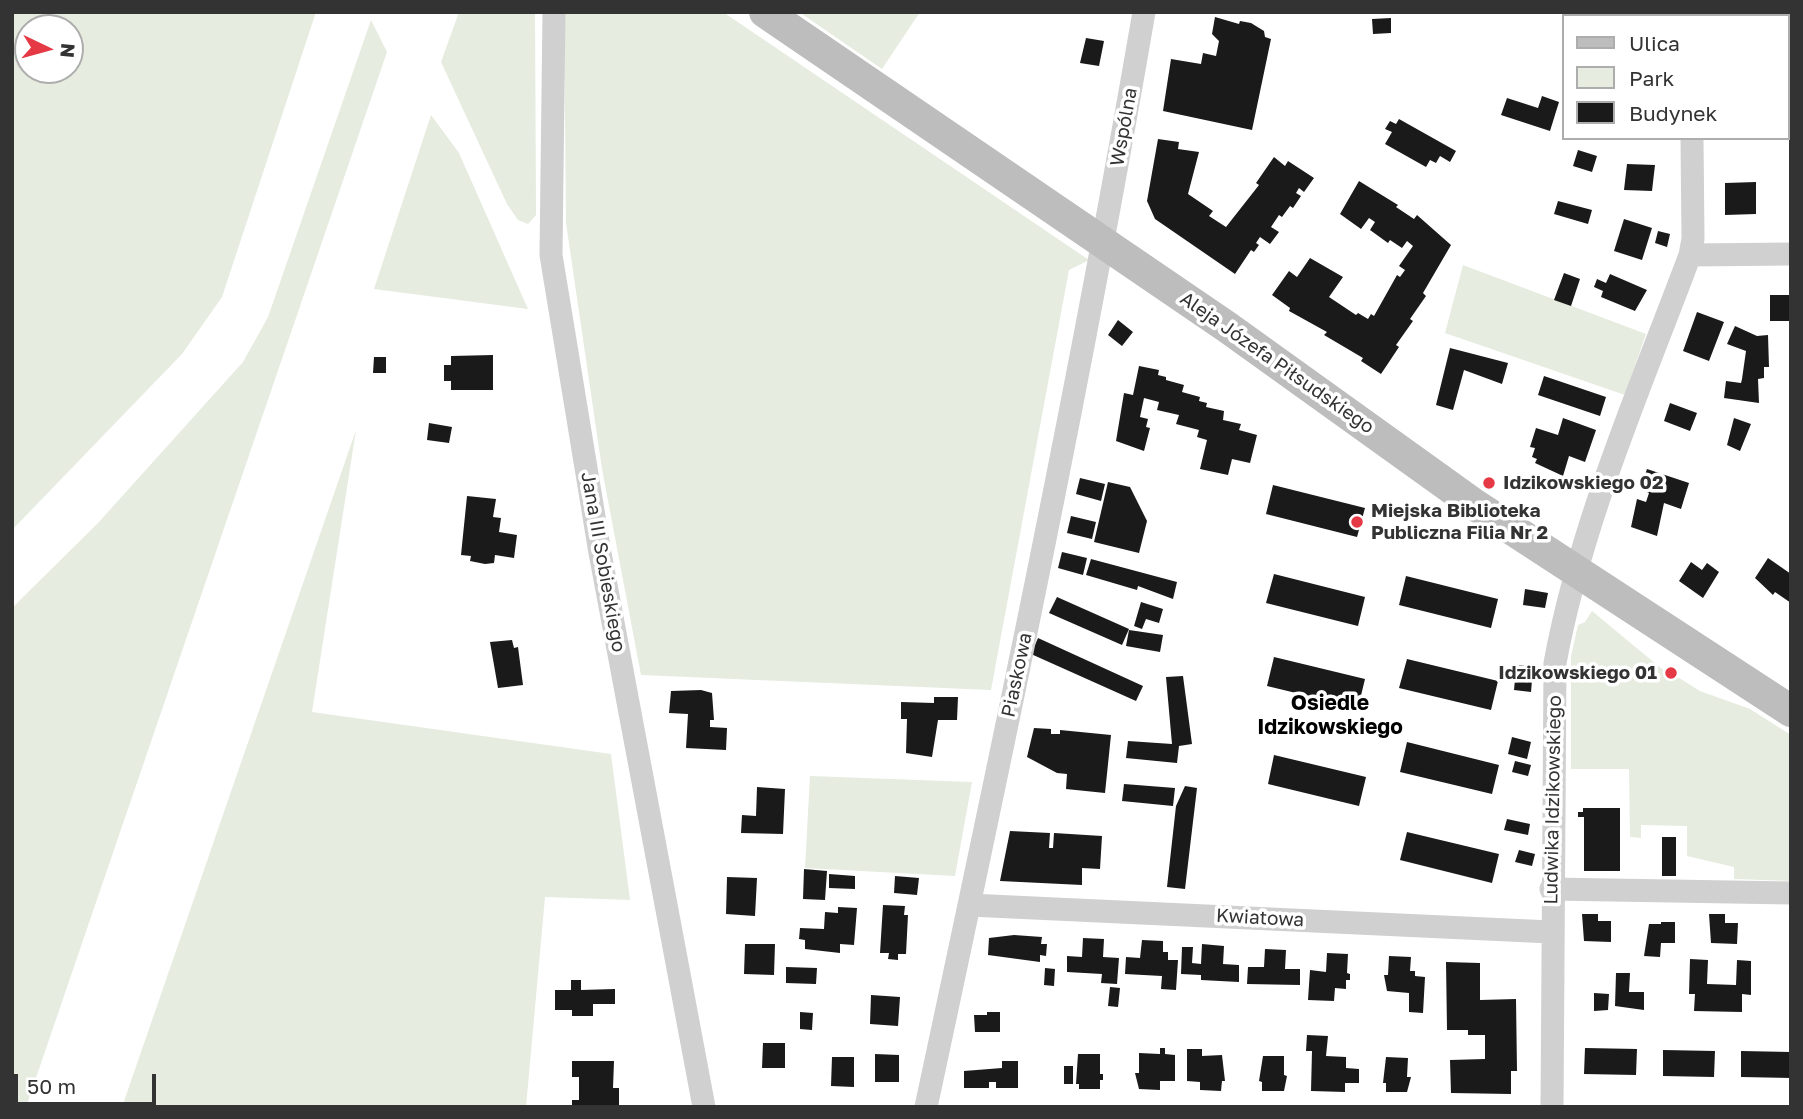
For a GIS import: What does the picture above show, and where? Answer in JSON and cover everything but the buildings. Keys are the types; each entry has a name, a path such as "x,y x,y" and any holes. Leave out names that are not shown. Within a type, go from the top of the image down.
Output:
{"main road":[{"name":"Aleja Józefa Piłsudskiego","path":"765,12 1104,242 1475,505 1791,711"}],"street":[{"name":"Jana III Sobieskiego","path":"554,12 551,255 600,553 704,1107"},
{"name":"Wspólna","path":"1104,242 1144,12"},
{"name":"Ludwika Idzikowskiego","path":"1552,1107 1551,889 1555,663 1590,525 1690,255 1693,239 1692,140"},
{"name":"Piaskowa","path":"926,1107 1104,242"},
{"path":"1690,255 1791,254"},
{"path":"1551,889 1791,893"},
{"name":"Kwiatowa","path":"969,905 1551,933"}],"green space":[{"path":"12,12 316,12 222,297 182,354 12,530"},
{"path":"459,12 535,12 536,215 528,224 518,220 507,204 441,62"},
{"path":"564,12 723,12 1089,260 1069,270 991,690 641,675 602,469 566,223"},
{"path":"799,12 920,12 882,69"},
{"path":"371,20 387,52 26,1107 12,1107 12,608 98,523 243,362 268,317"},
{"path":"431,115 459,153 528,309 374,289"},
{"path":"1463,265 1646,334 1625,395 1445,333"},
{"path":"356,430 312,712 611,754 630,900 545,897 526,1107 122,1107"},
{"path":"1592,611 1674,679 1676,676 1700,691 1750,709 1791,735 1791,881 1734,879 1734,867 1687,856 1687,826 1641,825 1641,838 1630,837 1629,769 1571,769 1571,656 1578,625 1585,622"},
{"path":"810,776 972,782 955,876 805,868"}],"place":[{"name":"Idzikowskiego 02","path":"1489,483"},
{"name":"Miejska Biblioteka Publiczna Filia Nr 2","path":"1357,522"},
{"name":"Idzikowskiego 01","path":"1671,673"}],"district":[{"name":"Osiedle Idzikowskiego","path":"1330,715"}]}
